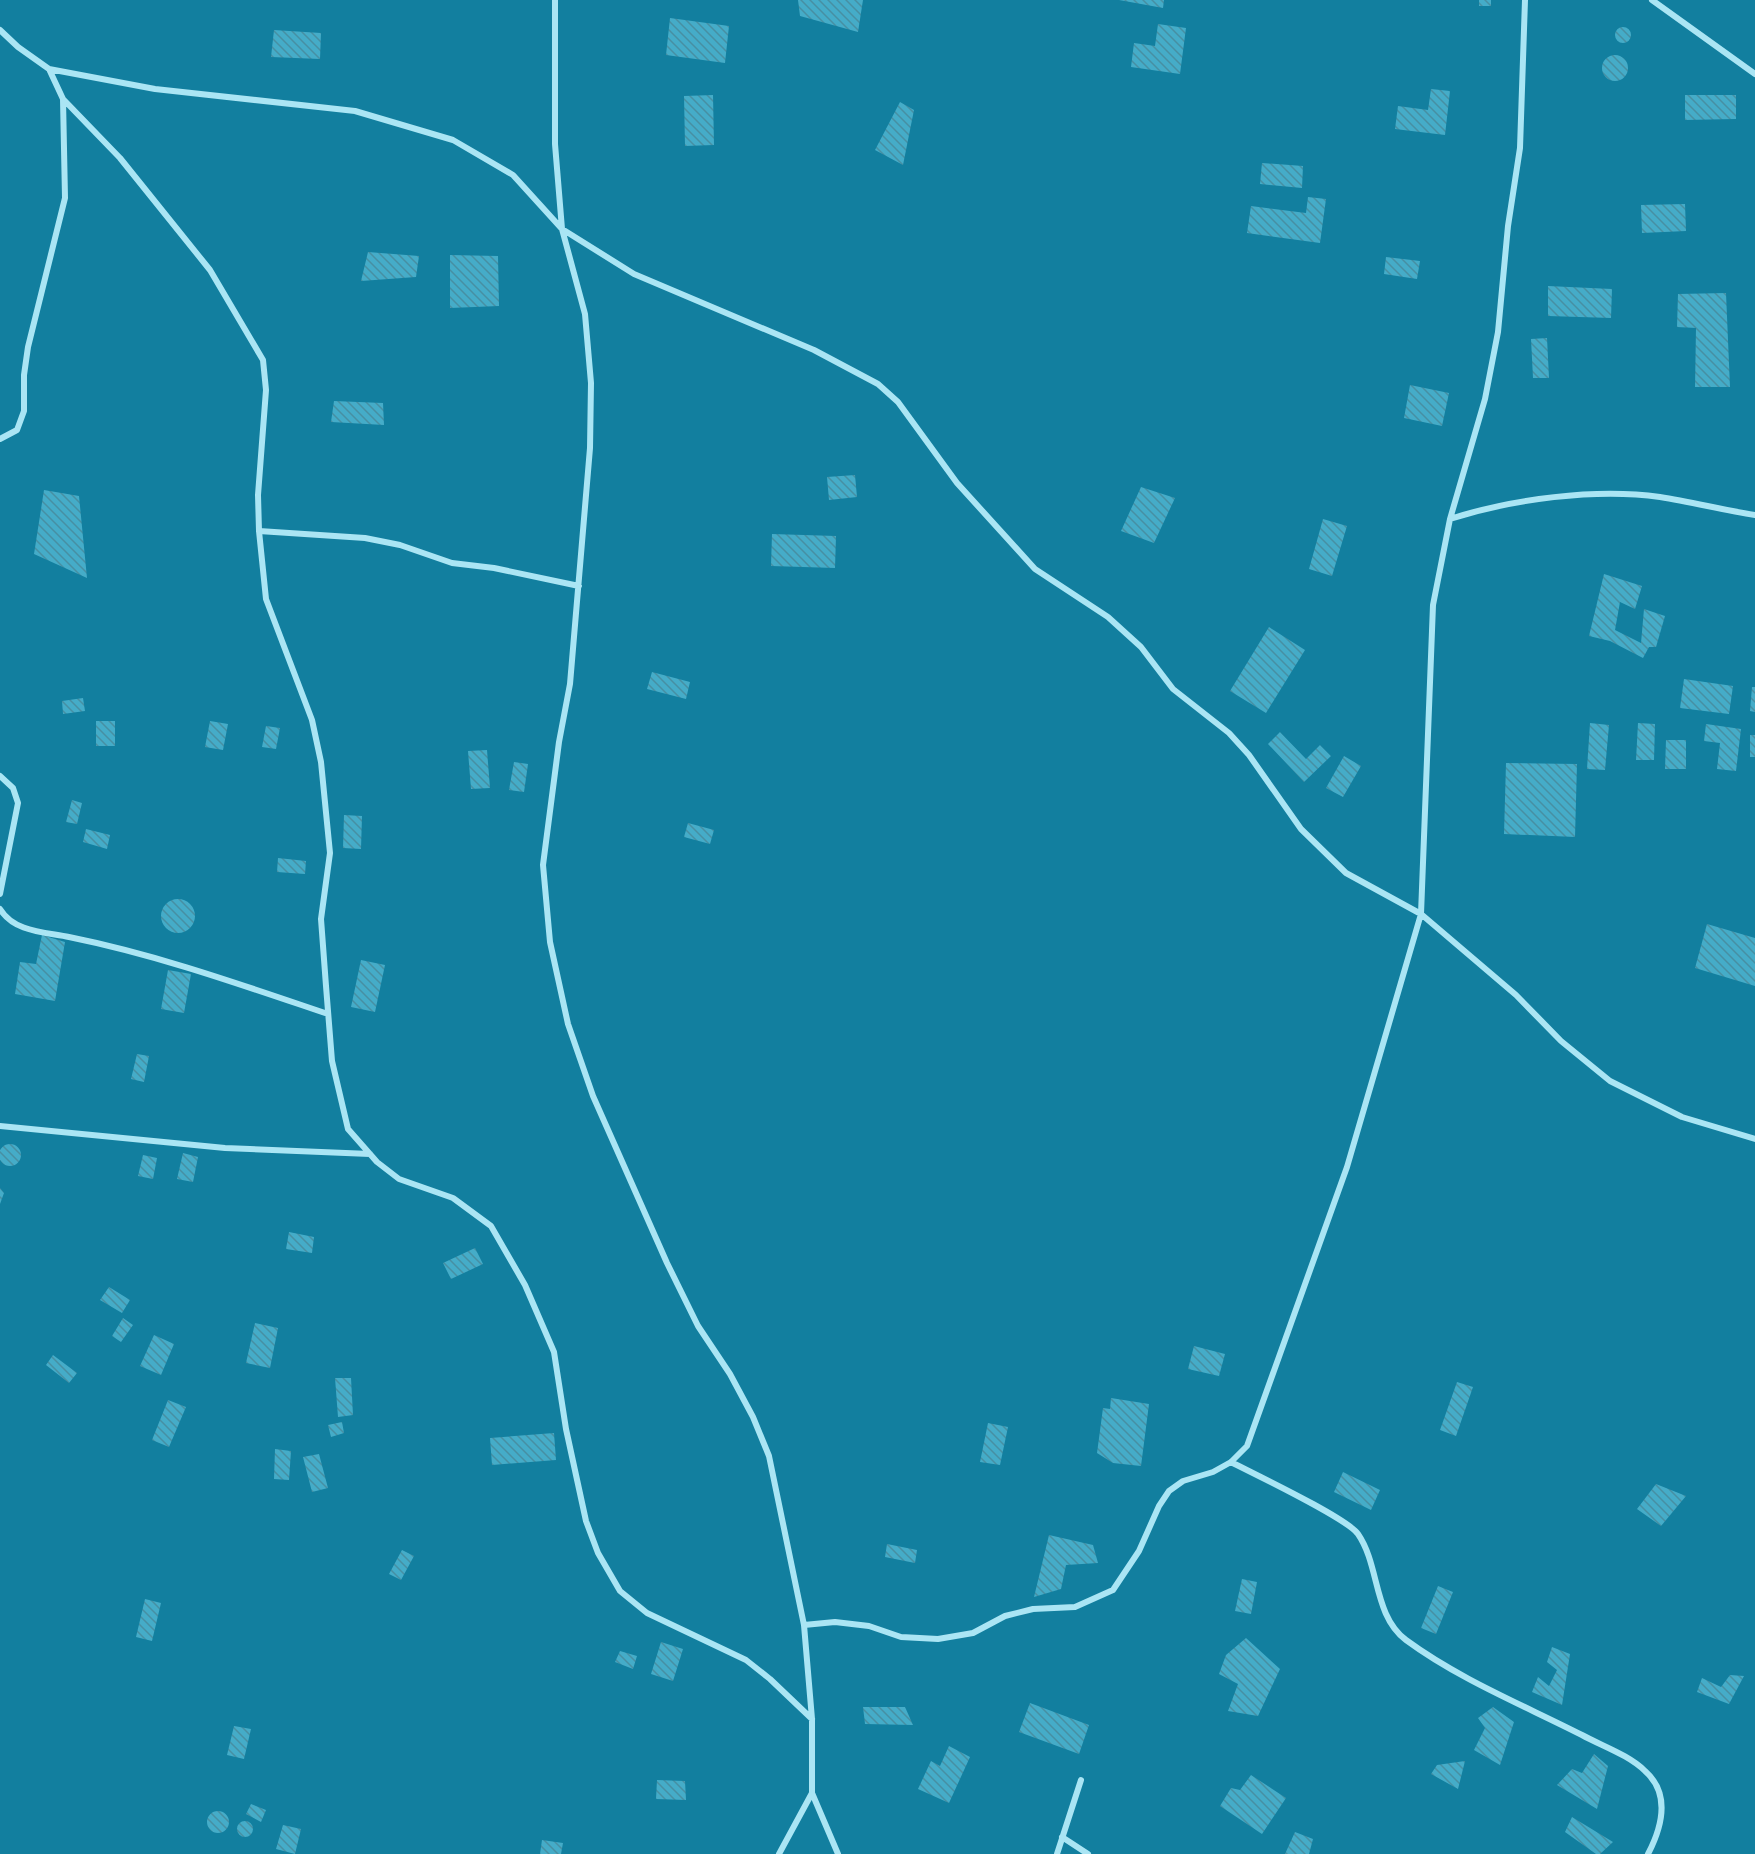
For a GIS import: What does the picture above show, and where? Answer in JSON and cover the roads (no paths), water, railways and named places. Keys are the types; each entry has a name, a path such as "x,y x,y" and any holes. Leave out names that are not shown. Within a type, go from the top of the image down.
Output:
{"street":[{"path":"555,0 555,144 562,230 585,314 591,383 590,448 570,684 543,865 549,942 568,1024 593,1096 666,1263 698,1326 730,1374 753,1417 769,1456 804,1625 812,1719 812,1793 838,1854"},
{"path":"804,1625 835,1622 869,1626 901,1637 938,1639 973,1633 1014,1614 1032,1610 1075,1607 1113,1590 1139,1551 1159,1506 1169,1491 1183,1481 1213,1472 1232,1462 1247,1446 1347,1167 1421,914 1433,605 1450,519 1485,399 1498,332 1508,226 1520,148 1525,0"},
{"path":"1652,0 1755,74"},
{"path":"0,30 18,47 49,69 155,89 355,111 453,140 513,175 562,230 634,274 814,350 878,384 898,402 957,483 1035,569 1108,617 1141,647 1173,689 1229,733 1249,755 1301,829 1346,873 1421,914 1611,1081 1682,1117 1755,1139"},
{"path":"49,69 63,99 120,158 210,270 263,360 266,390 258,495 266,599 312,720 321,762 330,854 321,919 332,1061 348,1129 370,1154 399,1179 453,1198 491,1226 519,1275 554,1352 566,1429 586,1521 598,1553 620,1592 647,1613 712,1641 746,1660 770,1679 812,1719"},
{"path":"0,439 17,430 24,411 24,375 28,347 65,198 63,99"},
{"path":"1450,519 1490,506 1608,494 1658,497 1755,515"},
{"path":"259,531 365,538 400,545 453,563 579,586"},
{"path":"0,776 13,788 18,803 0,894"},
{"path":"0,909 7,920 23,928 136,951 210,973 328,1014"},
{"path":"0,1126 225,1148 370,1154"},
{"path":"1232,1462 1335,1518 1357,1533 1391,1627 1406,1640 1442,1664 1613,1752 1645,1771 1661,1793 1662,1822 1648,1854"},
{"path":"1057,1854 1081,1780"},
{"path":"779,1854 812,1793"},
{"path":"1062,1837 1088,1854"}]}
